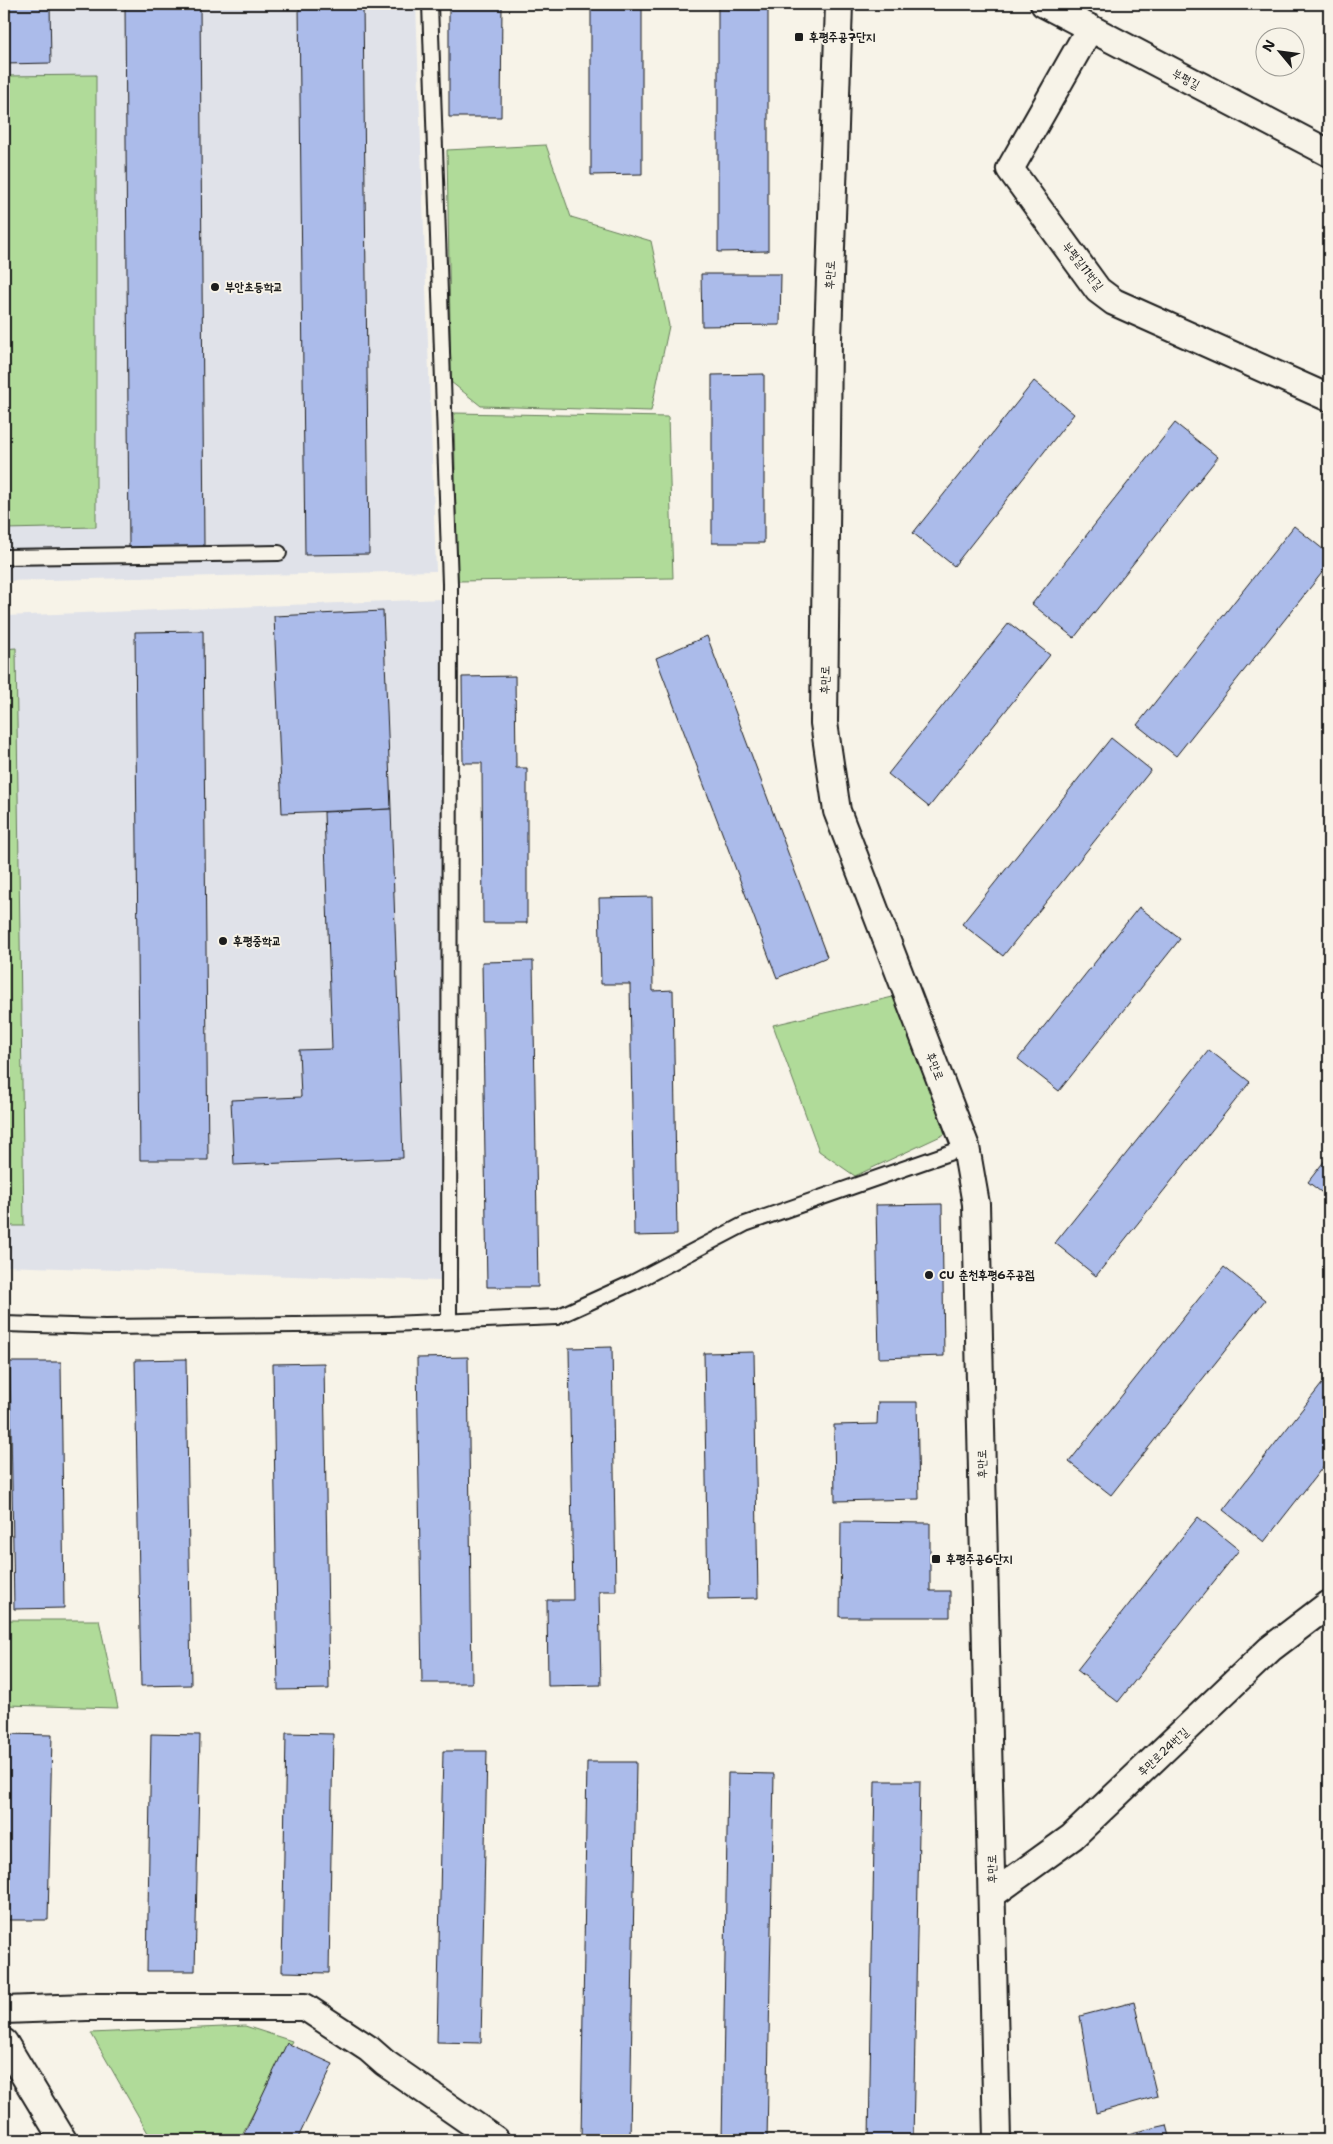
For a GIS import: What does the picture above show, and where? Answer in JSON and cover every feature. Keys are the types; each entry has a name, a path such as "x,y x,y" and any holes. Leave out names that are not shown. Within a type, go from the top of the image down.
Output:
{"street":[{"name":"후만로","path":"839,4 828,339 824,723 837,811 966,1146 976,1204 993,1894 997,2140"},
{"name":"부평길","path":"1044,4 1329,154"},
{"name":"부평길11번길","path":"1090,28 1010,170 1098,290 1114,302 1329,398"},
{"name":"후만로24번길","path":"993,1894 1072,1837 1270,1649 1329,1604"},
{"path":"4,2010 87,2007 305,2007 369,2049 385,2063 496,2140"},
{"path":"4,2042 63,2140"}],"lane":[{"path":"430,4 450,584 448,1320"},
{"path":"4,557 279,553"},
{"path":"4,1324 124,1327 390,1324 448,1320 557,1317 634,1282 745,1224 966,1146"}],"shaded area":[{"name":"부안초등학교","path":"4,4 416,4 436,571 4,581"},
{"name":"후평중학교","path":"443,599 440,1281 4,1266 4,616"}],"green space":[{"path":"96,75 96,527 4,529 4,76"},
{"path":"546,145 571,217 651,241 669,326 651,411 481,406 451,382 447,150"},
{"path":"454,413 668,417 673,578 457,581"},
{"path":"16,648 24,1226 4,1226 4,649"},
{"path":"897,996 945,1134 855,1176 819,1151 773,1025"},
{"path":"4,1620 99,1620 118,1708 4,1705"},
{"path":"245,2026 292,2041 239,2140 152,2140 91,2033"}],"building":[{"path":"4,4 50,4 51,63 4,64"},
{"path":"125,4 200,4 204,547 129,548"},
{"path":"299,4 363,4 369,554 305,555"},
{"path":"449,4 502,4 501,117 449,117"},
{"path":"591,4 642,4 642,174 591,175"},
{"path":"718,4 768,4 768,251 718,252"},
{"path":"701,274 781,274 780,325 702,326"},
{"path":"764,374 764,543 712,543 712,375"},
{"path":"1034,381 1074,414 954,566 913,533"},
{"path":"1175,423 1218,457 1074,638 1032,604"},
{"path":"1294,526 1329,554 1329,564 1176,756 1137,725"},
{"path":"383,611 391,809 282,813 274,616"},
{"path":"1009,623 1050,655 929,807 888,774"},
{"path":"203,631 208,1160 140,1160 135,632"},
{"path":"707,636 827,957 777,978 656,658"},
{"path":"515,676 516,768 527,768 527,923 483,923 482,763 463,763 462,677"},
{"path":"1111,738 1151,770 1003,956 962,924"},
{"path":"391,809 403,1158 234,1165 231,1100 301,1097 299,1050 332,1049 324,812"},
{"path":"652,897 653,991 673,990 677,1235 634,1236 630,984 601,984 599,898"},
{"path":"1139,907 1180,939 1059,1091 1018,1059"},
{"path":"533,961 538,1287 487,1287 482,962"},
{"path":"1209,1050 1250,1082 1096,1276 1055,1243"},
{"path":"1329,1155 1329,1198 1308,1182"},
{"path":"942,1204 944,1356 879,1358 876,1205"},
{"path":"1224,1267 1265,1300 1111,1495 1069,1462"},
{"path":"612,1347 616,1591 599,1591 601,1685 548,1686 547,1600 573,1600 569,1348"},
{"path":"754,1352 758,1598 708,1599 704,1353"},
{"path":"468,1357 472,1683 422,1683 417,1358"},
{"path":"186,1359 191,1685 141,1686 135,1360"},
{"path":"10,1362 61,1362 64,1608 14,1609"},
{"path":"324,1363 329,1689 278,1690 273,1364"},
{"path":"1329,1375 1329,1459 1264,1542 1223,1510"},
{"path":"878,1402 917,1402 919,1499 835,1501 834,1425 877,1424"},
{"path":"1198,1517 1239,1550 1118,1702 1077,1670"},
{"path":"841,1522 930,1523 930,1591 950,1591 950,1617 840,1617"},
{"path":"286,1733 333,1734 329,1973 282,1972"},
{"path":"4,1734 52,1735 48,1920 4,1920"},
{"path":"151,1734 200,1735 195,1971 147,1971"},
{"path":"443,1751 487,1751 481,2043 437,2042"},
{"path":"587,1762 636,1762 630,2138 581,2138"},
{"path":"728,1773 774,1774 767,2140 722,2140"},
{"path":"875,1781 920,1781 913,2140 869,2140"},
{"path":"1134,2002 1157,2096 1096,2113 1080,2016"},
{"path":"287,2043 333,2064 297,2140 241,2140"},
{"path":"1167,2125 1171,2140 1100,2140"}],"place":[{"name":"후평주공7단지","path":"799,37"},
{"name":"부안초등학교","path":"215,287"},
{"name":"후평중학교","path":"223,941"},
{"name":"CU 춘천후평6주공점","path":"929,1275"},
{"name":"후평주공6단지","path":"936,1559"}]}
